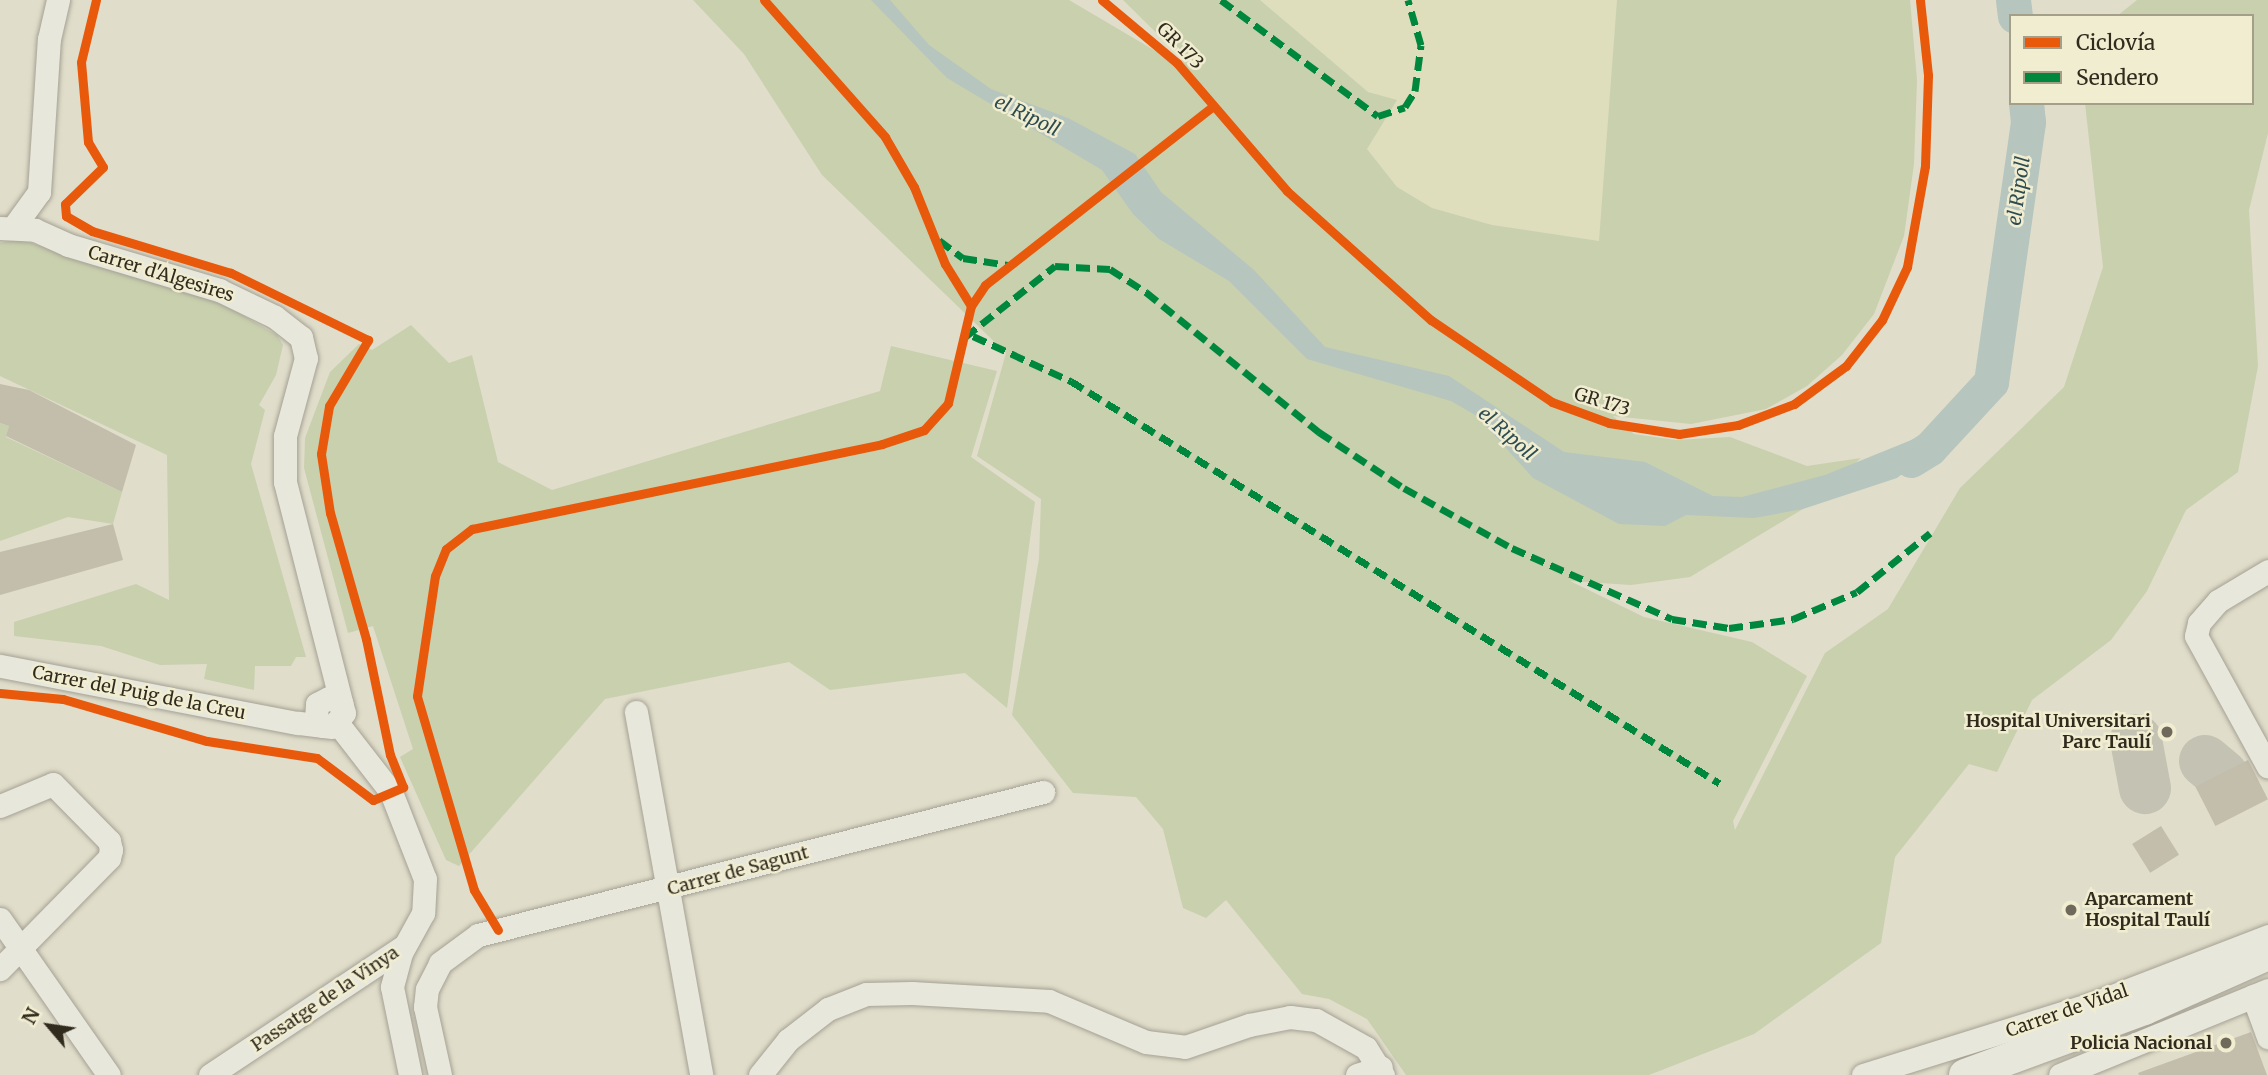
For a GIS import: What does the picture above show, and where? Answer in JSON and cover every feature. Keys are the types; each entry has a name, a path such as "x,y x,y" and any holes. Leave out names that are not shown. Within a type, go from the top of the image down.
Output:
{"street":[{"path":"7,227 40,192 49,39 58,0"},
{"name":"Carrer d'Algesires","path":"7,227 239,298 297,331 306,350 285,436 285,482 328,650 328,712"},
{"path":"2268,571 2218,601 2199,623 2196,636 2268,767"},
{"name":"Carrer del Puig de la Creu","path":"0,666 279,720 328,712"},
{"path":"328,712 391,792 426,888 423,913 404,946 392,987 410,1075"},
{"path":"636,712 701,1075"},
{"path":"0,806 54,784 109,841 110,858 0,969"},
{"name":"Carrer de Sagunt","path":"440,1075 425,1007 431,974 440,963 478,935 667,890 1043,792"},
{"path":"0,919 24,947 109,1075"},
{"name":"Carrer de Vidal","path":"1863,1075 2097,1002 2268,936"},
{"name":"Passatge de la Vinya","path":"210,1075 404,946"},
{"path":"1965,1075 2144,1009 2268,954"},
{"path":"2263,987 2268,1037"},
{"path":"2008,1075 2263,987"},
{"path":"2060,1075 2263,987"},
{"path":"760,1075 808,1024 828,1009 866,994 1049,1001 1146,1042 1185,1047 1290,1017 1332,1024 1366,1048 1382,1071 1357,1075"}],"green space":[{"path":"693,0 1069,0 1164,56 1185,61 1123,0 1260,0 1368,92 1397,100 1367,149 1397,187 1432,208 1492,225 1599,241 1617,0 1910,0 1917,80 1914,164 1904,236 1874,314 1842,355 1807,386 1766,409 1691,424 1613,416 1634,434 1676,440 1730,437 1807,466 1861,458 1803,509 1690,577 1631,585 1570,581 1644,617 1752,642 1807,676 1733,821 1735,830 1825,653 1888,609 1960,488 2064,387 2103,267 2085,105 2254,105 2254,14 2120,14 2137,0 2268,0 2268,133 2249,210 2258,366 2238,472 2186,510 2147,591 2111,640 2032,700 1997,772 1969,764 1895,857 1881,943 1754,1034 1649,1075 1406,1075 1367,1019 1329,999 1302,994 1226,900 1206,918 1183,908 1163,829 1136,797 1073,793 1012,715 1039,559 1041,499 977,456 1006,353 822,175 744,54"},
{"path":"1260,0 1617,0 1600,241 1492,225 1432,208 1397,187 1367,149 1397,100 1368,92"},
{"path":"18,239 219,302 277,335 283,345 276,375 259,405 265,410 251,464 306,657 296,657 291,666 255,666 254,690 204,679 207,664 160,665 101,646 14,636 14,622 136,584 169,600 167,455 0,376 0,243"},
{"path":"411,325 449,363 472,355 498,462 552,490 880,391 891,346 997,371 971,457 1035,502 1007,708 965,673 830,690 789,662 605,699 459,866 446,860 400,757 413,749 373,626 348,633 304,468 305,438 330,372 359,344 372,350"},
{"path":"0,423 9,426 6,437 122,492 113,524 68,517 0,541"}],"water":[{"path":"871,0 890,0 929,45 991,89 1068,118 1135,154 1161,192 1254,270 1325,347 1449,376 1564,452 1645,462 1713,496 1742,497 1825,475 1951,424 1928,454 1897,478 1803,509 1754,518 1686,515 1665,526 1619,524 1533,478 1477,416 1451,401 1307,359 1229,281 1159,239 1133,214 1102,170 947,78"}],"building":[{"path":"0,384 29,390 136,445 122,492 6,436 9,426 0,423"},
{"path":"113,524 123,560 0,595 0,552"},
{"path":"2248,760 2268,799 2215,826 2195,787"},
{"path":"2161,826 2179,855 2150,873 2132,844"},
{"path":"2251,1032 2267,1075 2138,1073"}],"waterway":[{"name":"el Ripoll","path":"2013,0 2015,14"},
{"name":"el Ripoll","path":"1911,460 1930,448 1991,382 2028,122 2026,105"}],"taxiway":[{"path":"2136,740 2145,788"},
{"path":"2205,761 2223,776"}],"marked path":[{"path":"1221,0 1378,116 1405,107 1415,91 1421,45 1408,0"},
{"path":"939,240 963,258 1009,265"},
{"path":"965,337 1055,266 1110,269 1146,292 1319,432 1404,488 1512,548 1672,619 1729,628 1793,619 1857,592 1930,533"},
{"path":"973,336 1071,381 1719,783"}],"cycle path":[{"path":"0,693 63,699 207,741 317,758 373,800 403,787 390,755 366,639 330,513 321,454 329,406 368,340 231,273 92,231 66,216 65,204 103,167 88,142 81,62 96,0"},
{"path":"764,0 885,137 914,187 945,264 971,306"},
{"name":"GR 173","path":"1102,0 1177,63 1287,191 1431,320 1552,402 1609,423 1679,434 1738,425 1794,404 1846,366 1882,320 1907,267 1925,166 1928,75 1920,0"},
{"path":"498,930 474,890 417,696 435,576 446,549 472,529 882,444 924,430 948,403 971,306 985,285 1213,106"}],"place":[{"name":"Hospital Universitari Parc Taulí","path":"2167,732"},
{"name":"Aparcament Hospital Taulí","path":"2071,910"},
{"name":"Policia Nacional","path":"2226,1043"}]}
